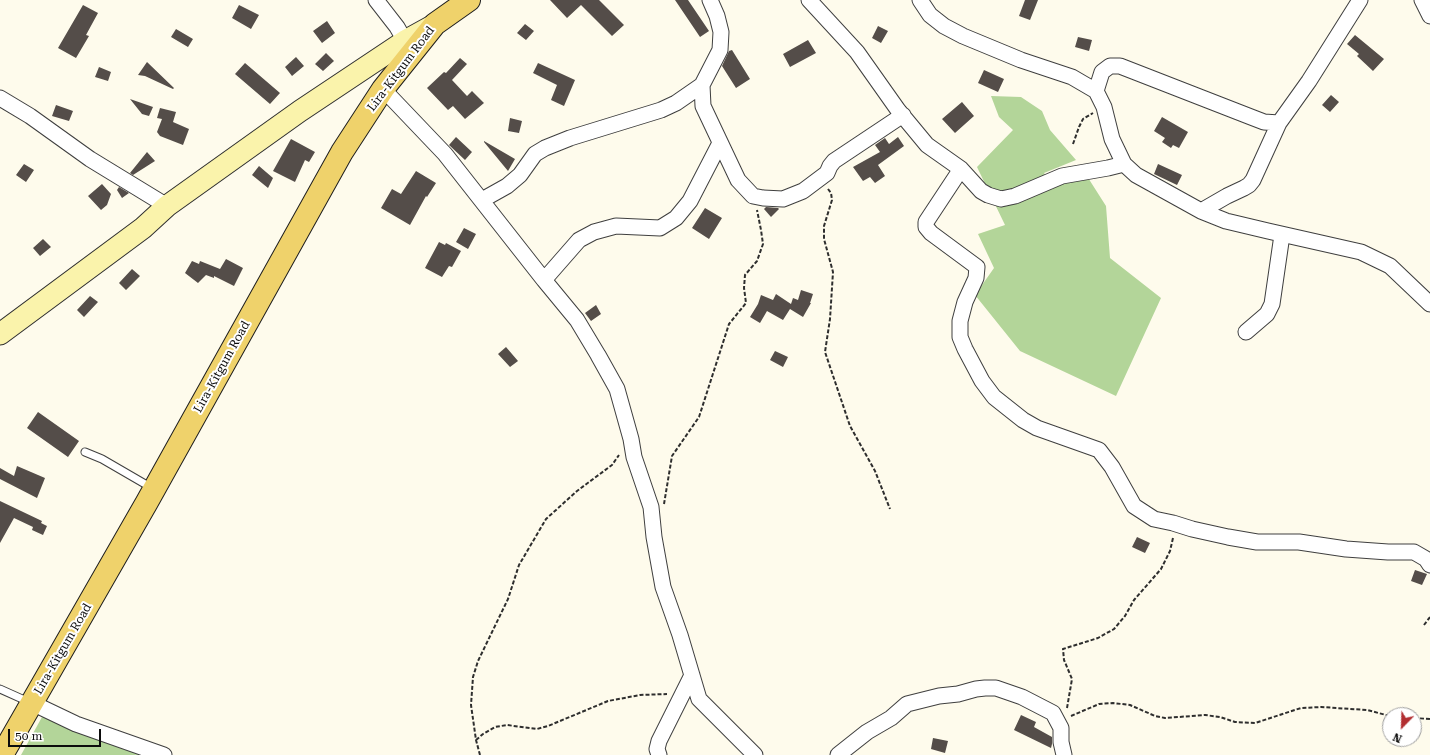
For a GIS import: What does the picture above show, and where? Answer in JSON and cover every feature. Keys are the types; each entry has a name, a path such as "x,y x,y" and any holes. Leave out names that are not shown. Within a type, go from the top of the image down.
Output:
{"main road":[{"name":"Lira-Kitgum Road","path":"2,755 154,489 342,152 383,89 435,24 469,0"},
{"path":"0,334 143,228 167,206 300,111 405,41 435,24"}],"street":[{"path":"376,0 397,27 405,41"},
{"path":"710,0 717,16 721,32 720,50 702,86 703,106 738,180 753,196 770,199 783,199 789,198 803,191 827,173 834,161 903,115"},
{"path":"809,0 857,52 927,146 961,169 981,191 988,196 1001,199 1016,196 1062,176 1124,164"},
{"path":"920,0 930,15 956,33 1021,60 1072,77 1096,91 1104,107 1112,139 1124,164 1136,175 1201,210 1226,221 1360,252 1390,266 1430,304"},
{"path":"1201,210 1244,188 1253,180 1279,124 1309,82 1360,0"},
{"path":"1422,0 1430,16"},
{"path":"1096,91 1102,72 1110,66 1120,66 1264,122 1279,124"},
{"path":"482,200 507,186 520,175 535,154 545,148 570,138 661,110 676,103 702,86"},
{"path":"383,89 445,154 577,320 598,355 616,390 631,440 634,457 651,507 654,537 663,587 699,699 755,755"},
{"path":"0,98 30,116 90,158 167,206"},
{"path":"544,280 579,240 594,232 616,226 660,228 676,218 690,201 720,143"},
{"path":"961,169 926,222 926,227 931,233 977,267 976,278 965,302 960,321 960,337 965,350 982,381 994,397 1023,420 1037,428 1099,450 1112,467 1134,506 1154,519 1228,538 1256,542 1299,542 1346,549 1414,552 1426,559 1430,565"},
{"path":"1246,332 1267,314 1272,304 1282,235"},
{"path":"659,755 657,749 659,741 692,675"},
{"path":"838,755 867,732 891,718 907,704 976,689 996,688 1022,697 1053,713 1061,728 1061,742 1064,755"},
{"path":"32,703 76,724 164,755"}],"lane":[{"path":"85,452 102,459 154,489"},
{"path":"0,689 32,703"}],"path":[{"path":"1073,144 1083,119 1104,107"},
{"path":"821,178 831,193 832,200 824,226 824,239 833,272 830,319 825,352 850,426 875,471 890,509"},
{"path":"652,518 665,503 672,456 699,418 729,324 746,303 744,288 745,276 757,260 763,244 753,196"},
{"path":"480,755 476,740 471,705 473,677 478,661 508,599 519,566 546,519 578,491 612,465 631,440"},
{"path":"1058,721 1067,708 1072,679 1064,660 1063,649 1098,638 1114,629 1134,600 1161,569 1173,541 1173,523"},
{"path":"1424,626 1430,617"},
{"path":"476,740 495,727 507,725 538,728 548,726 608,701 640,695 682,693"},
{"path":"1058,721 1099,704 1113,703 1130,706 1155,716 1165,718 1205,715 1220,717 1235,722 1255,723 1301,708 1321,707 1367,710 1382,714"}],"green space":[{"path":"991,96 1021,97 1042,111 1050,130 1076,160 1044,173 1052,184 1085,173 1106,206 1110,258 1161,298 1116,396 1020,351 975,295 994,268 978,234 1005,225 977,167 1013,130 999,117"},
{"path":"42,717 142,755 21,755"}],"building":[{"path":"550,0 599,0 624,25 612,36 581,5 567,18"},
{"path":"675,0 688,0 709,31 700,37"},
{"path":"1025,0 1038,0 1030,20 1019,16"},
{"path":"83,5 98,13 86,35 89,36 76,58 58,48"},
{"path":"239,5 259,15 251,29 232,18"},
{"path":"327,21 335,33 322,43 313,31"},
{"path":"525,24 534,31 526,40 517,33"},
{"path":"878,26 888,31 881,43 872,38"},
{"path":"176,29 193,39 188,47 171,37"},
{"path":"1355,35 1384,59 1373,71 1357,56 1359,54 1347,44"},
{"path":"1078,37 1092,40 1089,51 1075,47"},
{"path":"808,40 816,53 790,67 783,54"},
{"path":"732,50 750,79 736,88 722,66 729,51"},
{"path":"326,53 334,61 323,71 315,64"},
{"path":"296,57 304,66 292,76 285,67"},
{"path":"460,58 467,64 452,80 467,96 472,91 484,103 465,119 453,106 448,110 427,88 444,72 446,73"},
{"path":"147,62 174,88 173,89 145,76 138,75"},
{"path":"245,63 280,93 270,104 235,74"},
{"path":"538,63 575,80 564,106 551,100 557,85 533,73"},
{"path":"99,67 111,72 108,81 95,77"},
{"path":"984,70 1004,79 998,92 978,83"},
{"path":"1331,95 1339,102 1330,112 1322,105"},
{"path":"130,99 153,107 149,116 142,114"},
{"path":"962,102 974,116 955,133 942,119"},
{"path":"56,105 73,111 69,121 52,116"},
{"path":"160,108 176,112 173,122 189,129 183,145 160,136 157,132 162,119 157,118"},
{"path":"1162,117 1188,132 1179,148 1173,145 1171,148 1162,142 1165,138 1154,131"},
{"path":"510,118 522,121 519,133 508,131"},
{"path":"456,137 472,152 465,160 449,145"},
{"path":"898,137 904,146 878,165 885,176 875,183 870,177 863,181 853,167 880,152 875,145 885,138 889,144"},
{"path":"291,139 315,152 309,162 305,160 295,182 273,171"},
{"path":"484,142 515,159 508,171"},
{"path":"147,152 155,161 133,175 130,173"},
{"path":"24,164 34,170 26,182 16,175"},
{"path":"1158,164 1182,175 1177,185 1154,174"},
{"path":"259,166 273,178 268,188 252,175"},
{"path":"416,171 436,183 427,197 426,196 410,225 381,208 392,189 401,194"},
{"path":"102,184 111,194 107,205 101,210 88,196"},
{"path":"119,187 129,193 122,198 117,190"},
{"path":"766,207 779,209 771,217 764,209"},
{"path":"705,208 722,218 709,239 692,228"},
{"path":"464,228 476,234 468,249 456,242"},
{"path":"43,239 51,247 40,256 33,248"},
{"path":"439,242 445,245 446,243 461,251 452,267 449,266 442,277 425,268"},
{"path":"226,259 243,268 234,286 214,276 214,278 206,275 198,283 185,273 192,261 199,264 200,261 220,269"},
{"path":"132,269 140,276 126,290 119,283"},
{"path":"801,290 813,294 811,303 803,317 790,309 783,320 767,311 760,323 750,317 758,304 761,295 773,300 776,294 791,304 793,298 798,300"},
{"path":"90,296 98,302 84,317 77,310"},
{"path":"596,305 601,314 591,321 585,313"},
{"path":"506,347 518,361 510,367 498,354"},
{"path":"775,351 788,357 783,367 770,360"},
{"path":"38,412 79,441 68,457 27,428"},
{"path":"17,466 45,478 37,498 0,479 0,468 14,476"},
{"path":"0,501 42,521 41,523 47,526 43,535 32,530 33,527 14,518 0,543"},
{"path":"1137,537 1150,543 1145,553 1132,547"},
{"path":"1415,570 1427,574 1422,585 1411,581"},
{"path":"1021,715 1036,722 1034,727 1052,737 1051,748 1014,730"},
{"path":"933,738 948,741 945,753 931,749"}]}
